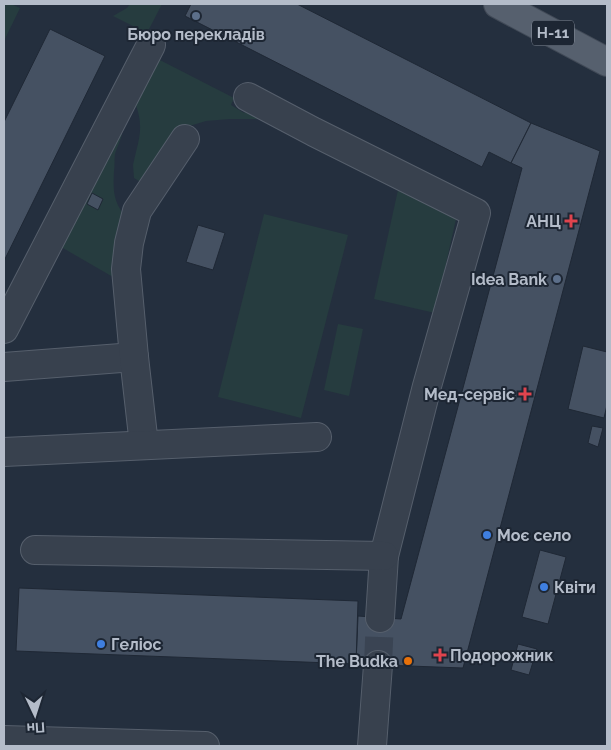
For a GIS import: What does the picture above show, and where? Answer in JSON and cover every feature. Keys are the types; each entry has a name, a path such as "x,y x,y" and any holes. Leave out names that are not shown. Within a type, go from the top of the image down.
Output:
{"main road":[{"name":"Н-11","path":"498,4 607,62"}],"street":[{"path":"4,328 151,45"},
{"path":"248,97 476,214 427,386 384,556 380,618"},
{"path":"144,445 126,269 129,243 137,211 186,139"},
{"path":"4,367 134,357"},
{"path":"4,452 317,436"},
{"path":"35,550 384,556"},
{"path":"372,746 378,665"},
{"path":"4,740 204,746"}],"green space":[{"path":"4,4 11,4 20,8 4,41"},
{"path":"130,4 162,4 147,33 113,16 127,8"},
{"path":"156,58 234,98 231,105 244,113 249,106 261,119 206,121 186,127 142,183 134,178 133,165 139,140 140,125 134,100"},
{"path":"121,124 122,135 115,156 114,191 116,201 127,219 113,277 56,244"},
{"path":"398,190 456,219 435,313 374,299"},
{"path":"264,214 348,235 301,418 218,397"},
{"path":"338,324 363,329 349,396 324,390"}],"building":[{"path":"191,4 297,4 531,123 511,163 489,152 482,167 185,16"},
{"path":"50,29 105,56 4,261 4,122"},
{"path":"531,123 600,151 463,668 356,664 358,616 401,619 522,168 511,163"},
{"path":"92,193 103,199 98,210 87,204"},
{"path":"198,225 225,233 213,270 186,262"},
{"path":"583,346 607,352 607,405 604,418 568,409"},
{"path":"592,426 603,428 598,447 588,443"},
{"name":"Квіти","path":"540,550 566,557 548,624 522,617"},
{"path":"19,588 358,601 356,664 16,651"},
{"path":"518,644 537,649 529,675 511,670"}],"tunnel":[{"path":"378,665 380,618"}],"place":[{"name":"Бюро перекладів","path":"196,16"},
{"name":"АНЦ","path":"571,221"},
{"name":"Idea Bank","path":"557,279"},
{"name":"Мед-сервіс","path":"525,394"},
{"name":"Моє cело","path":"487,535"},
{"name":"Квіти","path":"544,587"},
{"name":"Геліос","path":"101,644"},
{"name":"Подорожник","path":"440,655"},
{"name":"The Budka","path":"408,661"}]}
